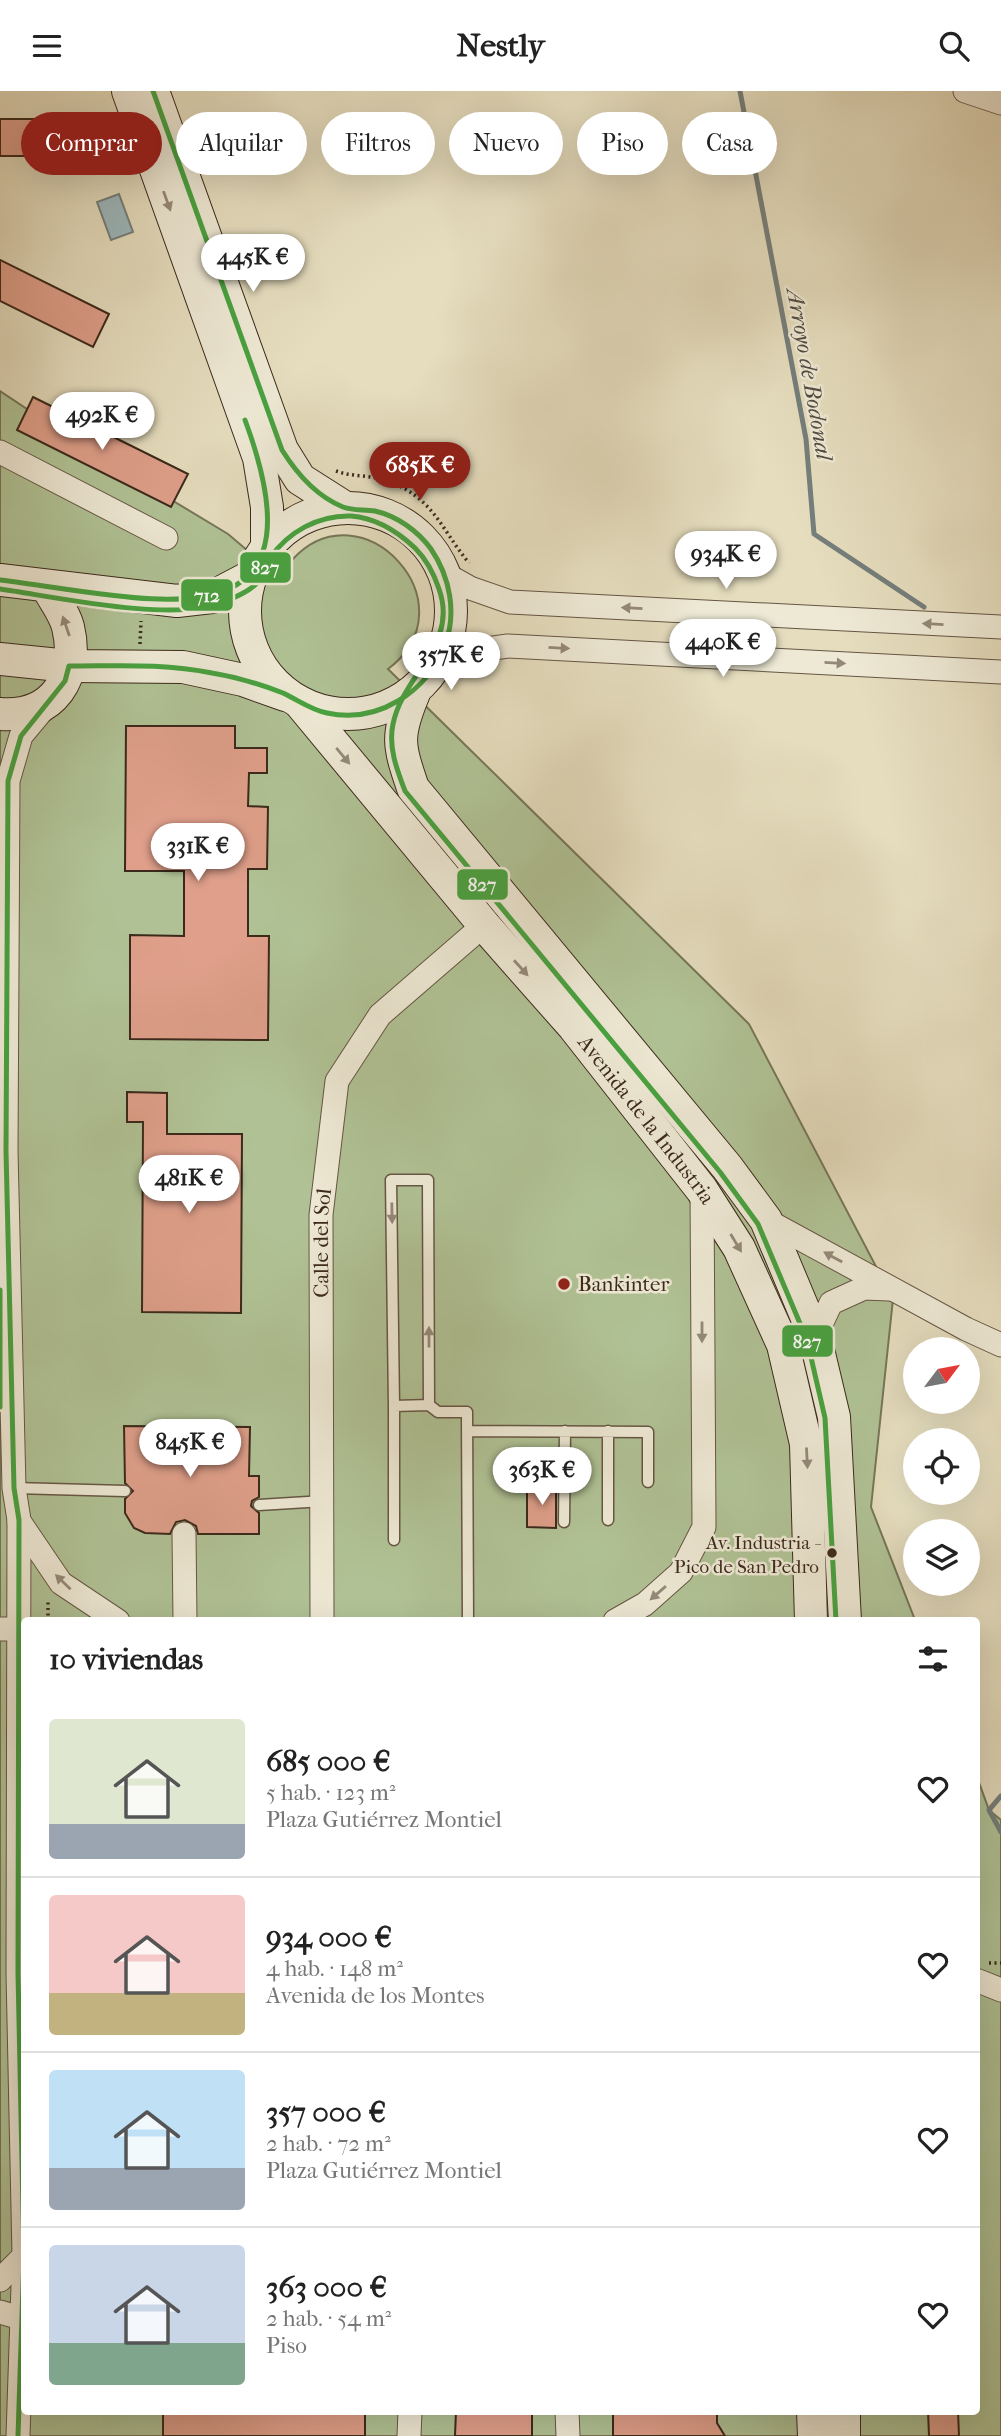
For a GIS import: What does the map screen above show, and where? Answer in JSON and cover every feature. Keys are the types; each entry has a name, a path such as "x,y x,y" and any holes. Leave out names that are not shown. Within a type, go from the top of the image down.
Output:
{"street":[{"path":"128,91 259,458 267,507 267,547"},
{"path":"153,91 282,450 300,479 344,507"},
{"path":"965,91 1001,103"},
{"path":"0,453 166,538"},
{"path":"294,699 261,666 246,630 245,603 250,577 267,547 288,526 306,517 344,507 376,511 405,524 498,600 1001,627"},
{"path":"0,659 69,666 183,667 243,680 328,713 359,715 388,708 414,693 430,676 443,656 457,569"},
{"path":"0,580 48,588 177,601 212,597 250,577"},
{"path":"21,2229 10,2129 20,1689 15,1629 19,1520 14,1488 4,1190 8,781 21,736 65,681 72,652 68,624 48,588"},
{"path":"443,656 508,646 1001,672"},
{"name":"Avenida de la Industria","path":"414,693 401,725 400,750 413,788 720,1158 765,1220 815,1337 834,1417 845,1617"},
{"name":"Avenida de la Industria","path":"294,699 484,925 574,1027 702,1191 739,1248 783,1345 806,1444 811,1617"},
{"path":"0,714 19,715 46,706"},
{"path":"0,759 8,781"},
{"name":"Calle del Sol","path":"322,1617 324,1501 321,1215 337,1081 380,1015 484,925"},
{"path":"622,1617 645,1604 681,1573 704,1527 702,1191"},
{"path":"765,1220 1001,1345"},
{"path":"815,1337 831,1304 864,1289 892,1289"},
{"path":"0,1430 11,1403"},
{"path":"19,1520 61,1583 112,1617"},
{"path":"184,1534 185,1617"},
{"path":"0,1664 5,1666 20,1689"},
{"path":"0,2280 21,2259"},
{"path":"0,2312 21,2318"},
{"path":"20,2422 21,2396"},
{"path":"409,2436 410,2415"},
{"path":"567,2415 568,2436"},
{"path":"844,2415 844,2436"}],"lane":[{"path":"394,1540 391,1180 428,1180 429,1405"},
{"path":"394,1406 429,1405 438,1412 467,1412 468,1617"},
{"path":"467,1431 648,1432 648,1482"},
{"path":"564,1522 565,1431"},
{"path":"608,1431 608,1520"},
{"path":"14,1488 125,1491"},
{"path":"259,1505 324,1501"}],"path":[{"path":"334,470 384,480 419,497 444,524 457,569"},
{"path":"139,667 143,598"}],"green space":[{"path":"0,391 87,449 228,534 280,578 292,560 320,540 349,536 376,544 398,562 414,586 419,614 411,643 388,669 749,1024 893,1299 871,1507 903,1589 903,1596 906,1596 914,1617 21,1617 21,2415 980,2415 980,1785 989,1810 1001,1820 1001,2436 0,2436"}],"water":[{"path":"119,194 133,232 111,240 97,202"}],"building":[{"path":"0,119 21,119 21,156 0,156"},
{"path":"0,260 109,314 93,347 0,301"},
{"path":"33,397 188,474 171,507 17,430"},
{"path":"126,726 235,726 235,748 267,748 267,773 249,773 248,806 268,807 267,869 248,869 248,936 269,936 268,1040 130,1039 130,935 184,936 184,871 125,871"},
{"path":"127,1092 167,1093 167,1134 242,1134 241,1313 142,1312 143,1122 127,1122"},
{"path":"124,1426 250,1427 249,1476 259,1476 259,1497 252,1501 251,1506 259,1513 259,1534 198,1534 196,1526 185,1520 176,1522 170,1534 145,1533 134,1528 125,1513 125,1499 133,1491 125,1483"},
{"path":"527,1486 556,1486 556,1528 527,1527"},
{"path":"163,2415 365,2415 365,2436 163,2436"},
{"path":"456,2415 532,2415 532,2436 455,2436"},
{"path":"613,2415 717,2415 717,2423 725,2436 613,2436"},
{"path":"928,2415 958,2415 959,2436 929,2436"}],"waterway":[{"name":"Arroyo de Bodonal","path":"740,91 806,439 814,534 924,607"},
{"name":"Arroyo de Bodonal","path":"1001,1796 989,1810 1001,1832"}],"transit line":[{"name":"712","path":"21,2114 18,1973 19,1520 14,1488 6,1151 8,781 21,736 65,681 69,666 140,666 194,670 266,687 321,712 364,714 398,701 426,677 445,645 451,620 450,595 443,571 420,536 391,517 375,511 347,508 324,497 301,476 282,450 153,91"},
{"name":"712","path":"0,580 113,596 166,599 211,595 245,579 264,547 266,495 245,420"},
{"name":"827","path":"0,589 143,609 199,608 221,603 250,589 258,582 270,558 286,540 316,522 339,516 360,517 386,526 415,548 427,562 439,589 443,609 442,627 436,643 407,690 393,724 392,750 405,791 720,1172 758,1224 807,1340 825,1418 836,1617"},
{"name":"827","path":"0,1290 0,1407"},
{"name":"712","path":"18,2436 21,2346"}],"place":[{"name":"Bankinter","path":"564,1284"},
{"name":"Av. Industria - Pico de San Pedro","path":"832,1553"}]}
